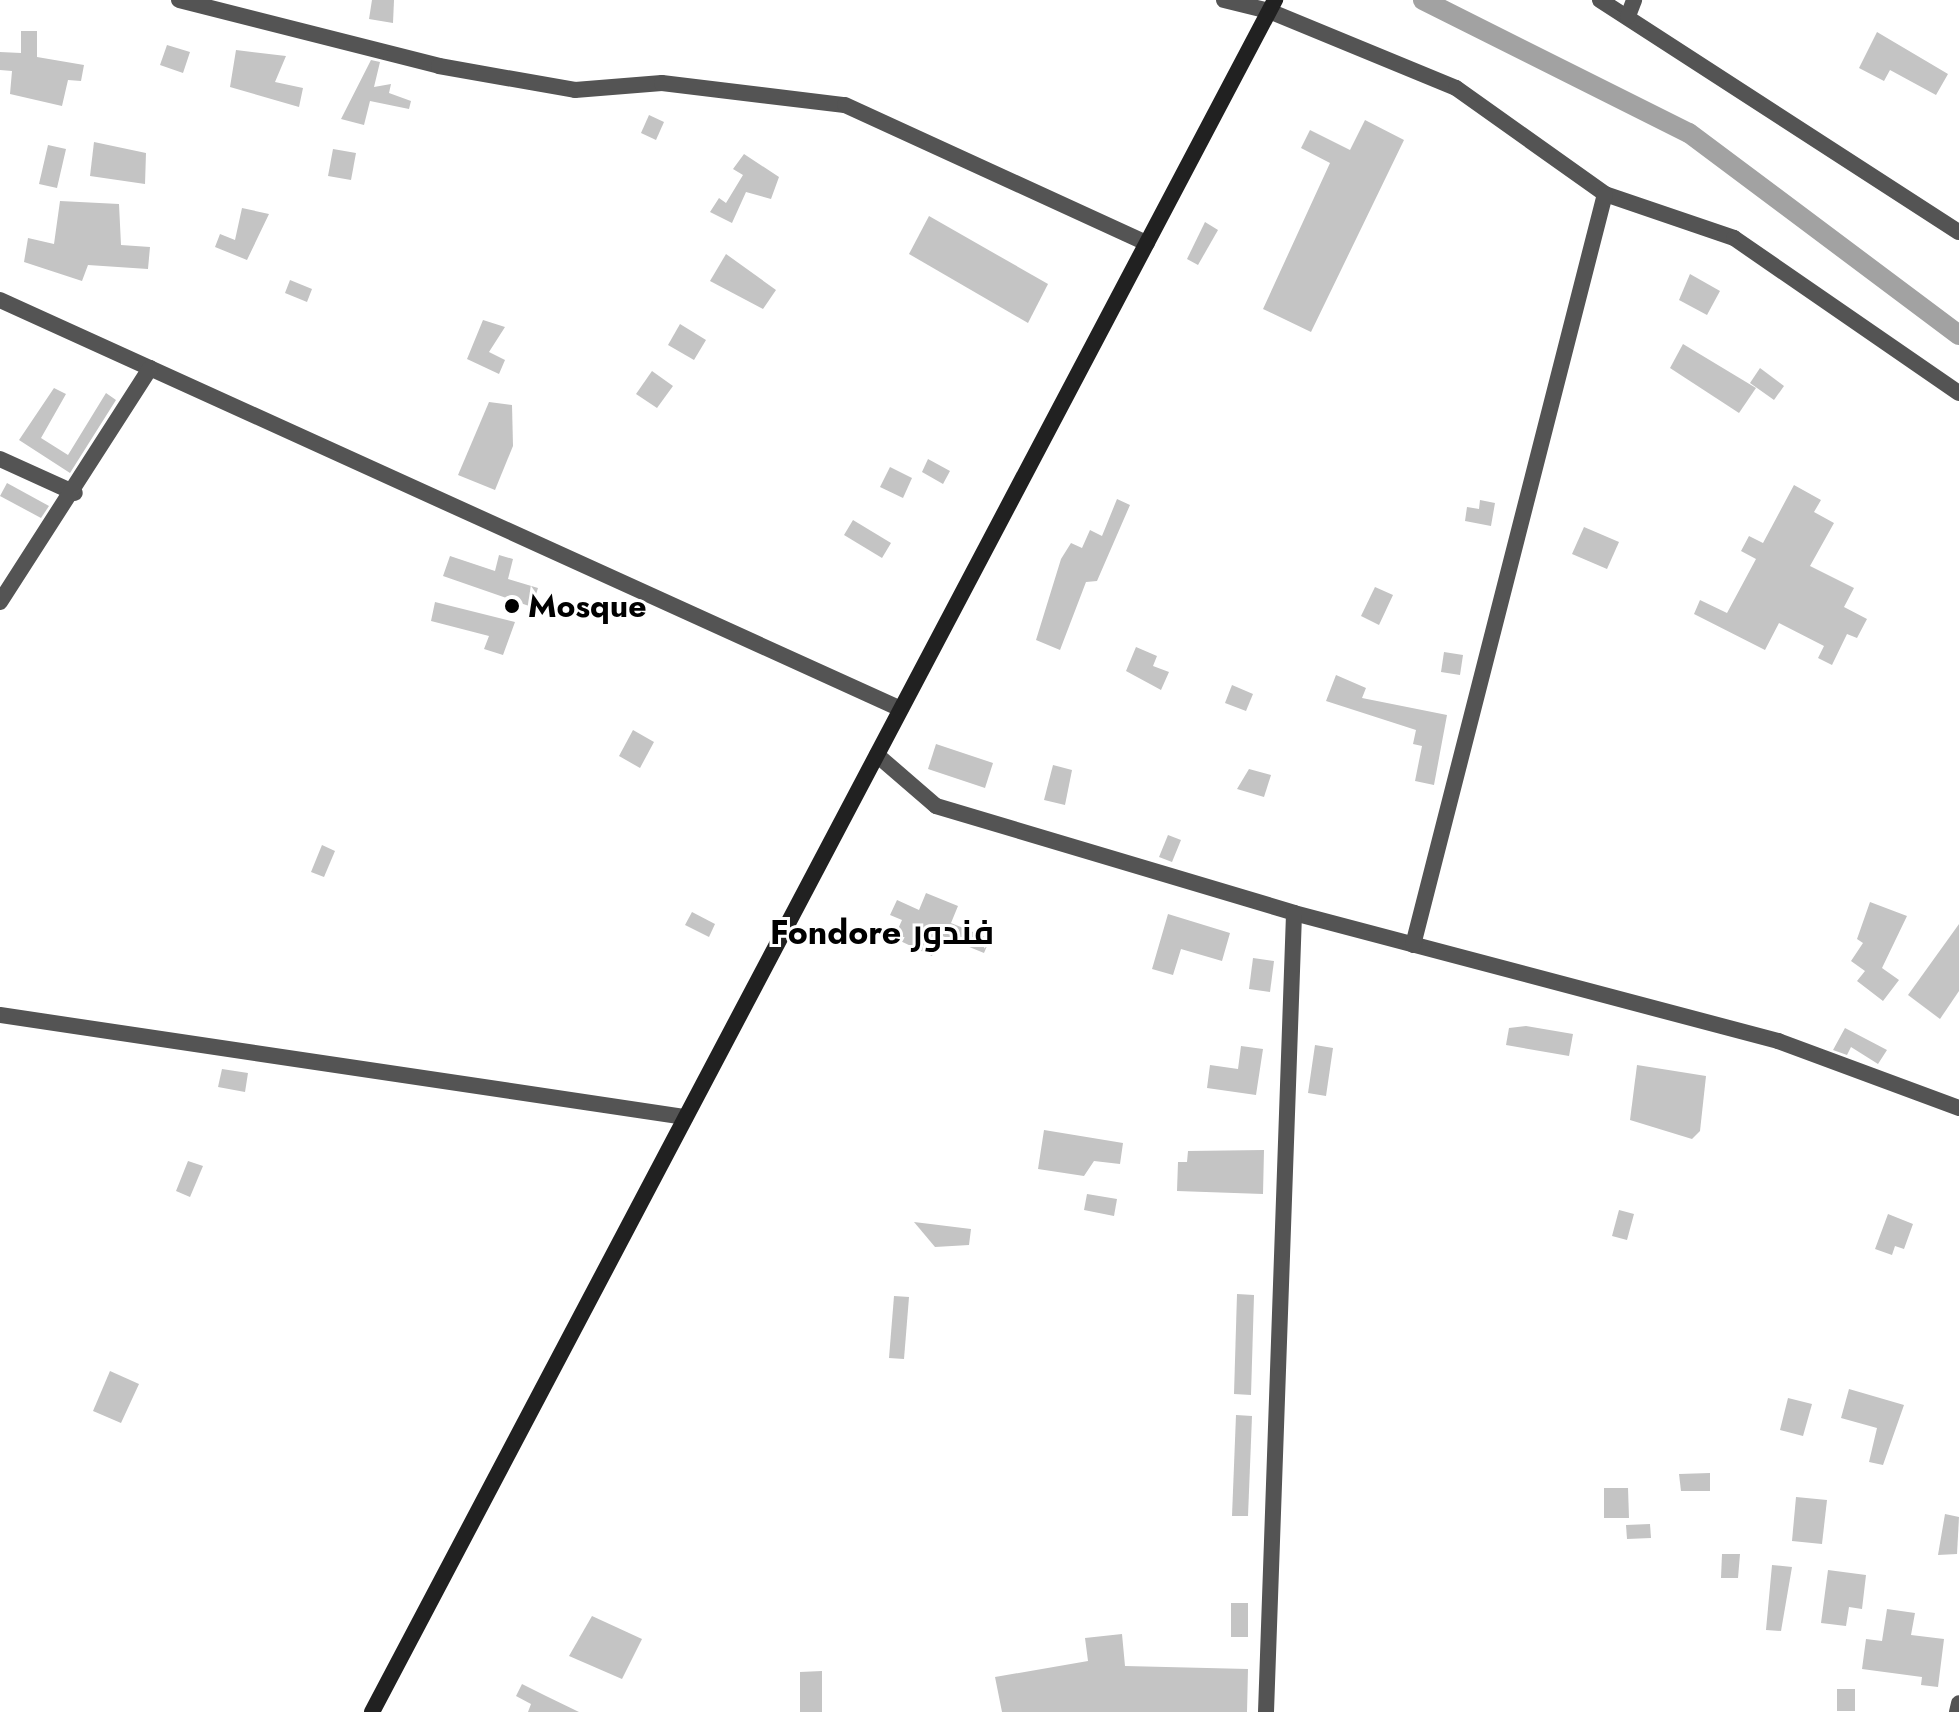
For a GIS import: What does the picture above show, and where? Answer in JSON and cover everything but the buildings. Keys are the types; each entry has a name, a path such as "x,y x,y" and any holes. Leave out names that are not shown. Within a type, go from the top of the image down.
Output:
{"main road":[{"path":"372,1712 1272,6"}],"street":[{"path":"179,0 439,66 575,90 662,83 845,105 1147,243"},
{"path":"1224,0 1272,6 1456,88 1605,194 1734,238 1959,393"},
{"path":"1600,0 1631,8 1959,232"},
{"path":"1413,945 1605,194"},
{"path":"0,300 901,709"},
{"path":"0,602 75,493 150,368"},
{"path":"0,459 75,493"},
{"path":"877,755 936,806 1294,913 1778,1041 1959,1108"},
{"path":"1266,1712 1294,913"},
{"path":"0,1015 685,1117"},
{"path":"1957,1712 1959,1703"}],"waterway":[{"path":"1423,0 1689,133 1959,335"}],"place":[{"name":"Mosque","path":"512,606"}],"district":[{"name":"Fondore فندور","path":"882,933"}]}
